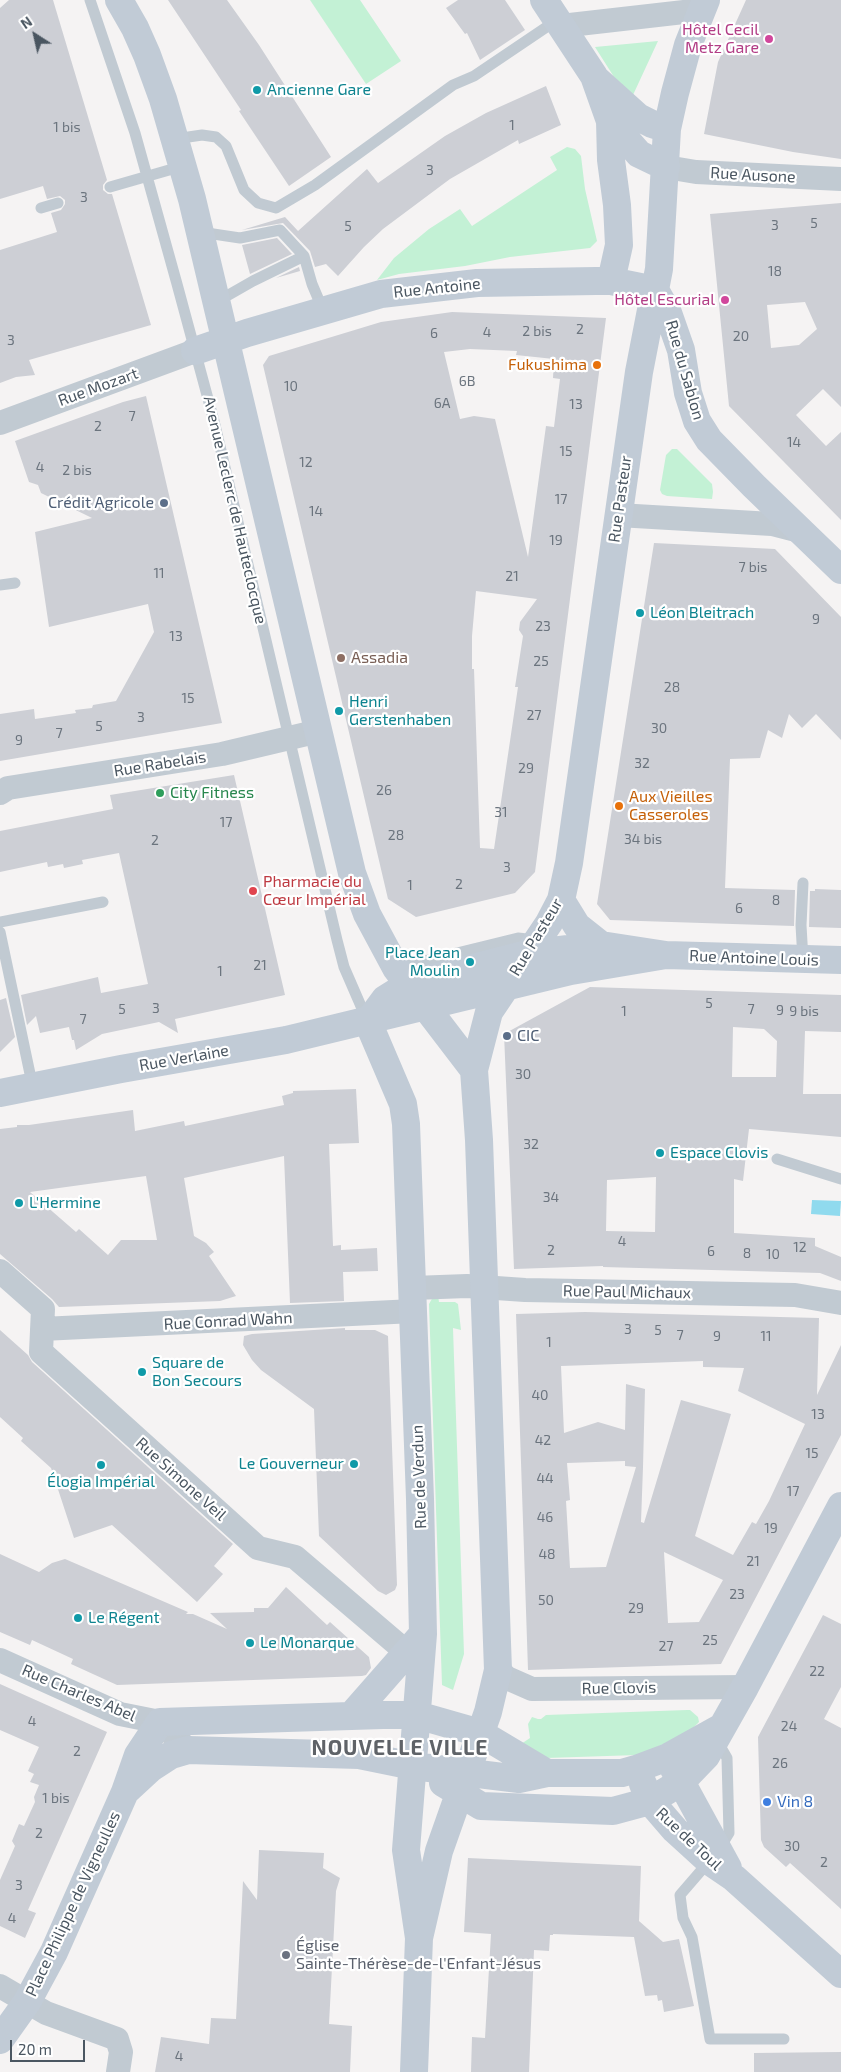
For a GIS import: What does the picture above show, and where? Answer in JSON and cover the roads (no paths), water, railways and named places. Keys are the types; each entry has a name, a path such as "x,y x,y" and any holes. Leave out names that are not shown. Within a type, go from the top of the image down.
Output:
{"main road":[{"name":"Avenue Leclerc de Hauteclocque","path":"119,0 142,43 183,166 218,301 352,874 367,914 402,976 426,1007"},
{"name":"Rue Pasteur","path":"505,987 561,900 569,863 643,349 659,269 667,129 688,45 704,5"},
{"path":"554,15 594,76 610,121 611,160 617,205 619,245 611,281"},
{"path":"594,76 638,117 667,129"},
{"path":"610,121 639,154 658,165 666,167"},
{"name":"Rue Antoine","path":"195,351 323,310 381,294 477,283 611,281 655,290"},
{"name":"Rue du Sablon","path":"655,290 668,313 681,350 688,392 697,421 709,440 841,570"},
{"path":"561,900 577,926 600,945"},
{"name":"Rue Antoine Louis","path":"368,1022 402,976 532,947 600,945 666,955 841,960"},
{"name":"Rue Antoine Louis","path":"505,987 571,971 666,955"},
{"path":"368,1022 505,987"},
{"name":"Rue de Verdun","path":"419,1938 439,1851 488,1712 498,1670 479,1140 474,1070 489,1012 505,987"},
{"path":"426,1007 474,1070"},
{"name":"Rue Verlaine","path":"0,1093 33,1088 121,1069 286,1040 368,1022"},
{"name":"Rue de Verdun","path":"368,1022 403,1104 406,1124 413,1300 417,1715 406,1850 419,1938 414,2072"},
{"path":"462,1783 480,1806 613,1811 650,1801 681,1782 706,1756 745,1687 841,1506"},
{"path":"351,1716 416,1643"},
{"path":"160,1722 417,1715 480,1733 547,1772"},
{"name":"Place Philippe de Vigneulles","path":"27,2002 54,1952 126,1792 138,1755 160,1722"},
{"name":"Place Philippe de Vigneulles","path":"126,1792 151,1768 171,1755 188,1750 359,1755 413,1766 462,1783 519,1779 547,1772 622,1772 668,1757 719,1733"},
{"name":"Rue de Toul","path":"668,1757 714,1856"},
{"name":"Rue de Toul","path":"636,1769 650,1801 675,1830 714,1856 734,1878 841,1974"},
{"path":"0,2040 27,2002"}],"street":[{"path":"554,15 704,5"},
{"name":"Rue Ausone","path":"666,167 696,172 841,179"},
{"name":"Rue Mozart","path":"0,423 195,351"},
{"path":"618,515 772,524 803,532"},
{"name":"Rue Rabelais","path":"0,793 8,788 222,754 319,731"},
{"name":"Rue Simone Veil","path":"0,1271 43,1310 41,1352 258,1548 295,1557 397,1644 416,1643"},
{"name":"Rue Paul Michaux","path":"413,1300 484,1286 525,1290 795,1295 841,1303"},
{"name":"Rue Conrad Wahn","path":"42,1329 413,1300"},
{"name":"Rue Charles Abel","path":"0,1660 120,1714 160,1722"},
{"name":"Rue Clovis","path":"498,1670 508,1678 532,1689 745,1687"},
{"path":"160,1722 188,1750"},
{"path":"0,1986 27,2002"},
{"name":"Place Philippe de Vigneulles","path":"27,2002 46,2013 117,2039 121,2052 118,2072"}],"lane":[{"name":"Avenue Leclerc de Hauteclocque","path":"90,0 135,133 195,351 214,421 344,968 368,1022"},
{"path":"175,139 202,135 216,137 226,146 244,190 258,203 276,208 314,185 453,85 474,76 554,15"},
{"path":"110,188 183,166"},
{"path":"41,208 58,203"},
{"path":"200,232 240,238 280,230 304,256 312,284 323,310"},
{"path":"218,301 252,281 304,256"},
{"path":"0,585 15,583"},
{"path":"803,960 801,925 804,883"},
{"path":"0,922 103,902"},
{"path":"0,932 33,1088"},
{"path":"777,1159 841,1179"},
{"path":"719,1733 727,1758 729,1833 714,1856 680,1896 683,1918 692,1937 710,2039 784,2039"}],"water":[{"path":"812,1200 841,1201 840,1216 811,1214"}],"place":[{"name":"Hôtel Cecil Metz Gare","path":"769,39"},
{"name":"Ancienne Gare","path":"257,90"},
{"name":"Hôtel Escurial","path":"725,300"},
{"name":"Fukushima","path":"597,365"},
{"name":"Crédit Agricole","path":"164,503"},
{"name":"Léon Bleitrach","path":"640,613"},
{"name":"Assadia","path":"341,658"},
{"name":"Henri Gerstenhaben","path":"339,711"},
{"name":"City Fitness","path":"160,793"},
{"name":"Aux Vieilles Casseroles","path":"619,806"},
{"name":"Pharmacie du Cœur Impérial","path":"253,891"},
{"name":"Place Jean Moulin","path":"470,962"},
{"name":"CIC","path":"507,1036"},
{"name":"Espace Clovis","path":"660,1153"},
{"name":"L'Hermine","path":"19,1203"},
{"name":"Square de Bon Secours","path":"142,1372"},
{"name":"Le Gouverneur","path":"354,1464"},
{"name":"Élogia Impérial","path":"101,1465"},
{"name":"Le Régent","path":"78,1618"},
{"name":"Le Monarque","path":"250,1643"},
{"name":"Vin 8","path":"767,1802"},
{"name":"Église Sainte-Thérèse-de-l'Enfant-Jésus","path":"286,1955"}],"district":[{"name":"NOUVELLE VILLE","path":"400,1748"}]}
